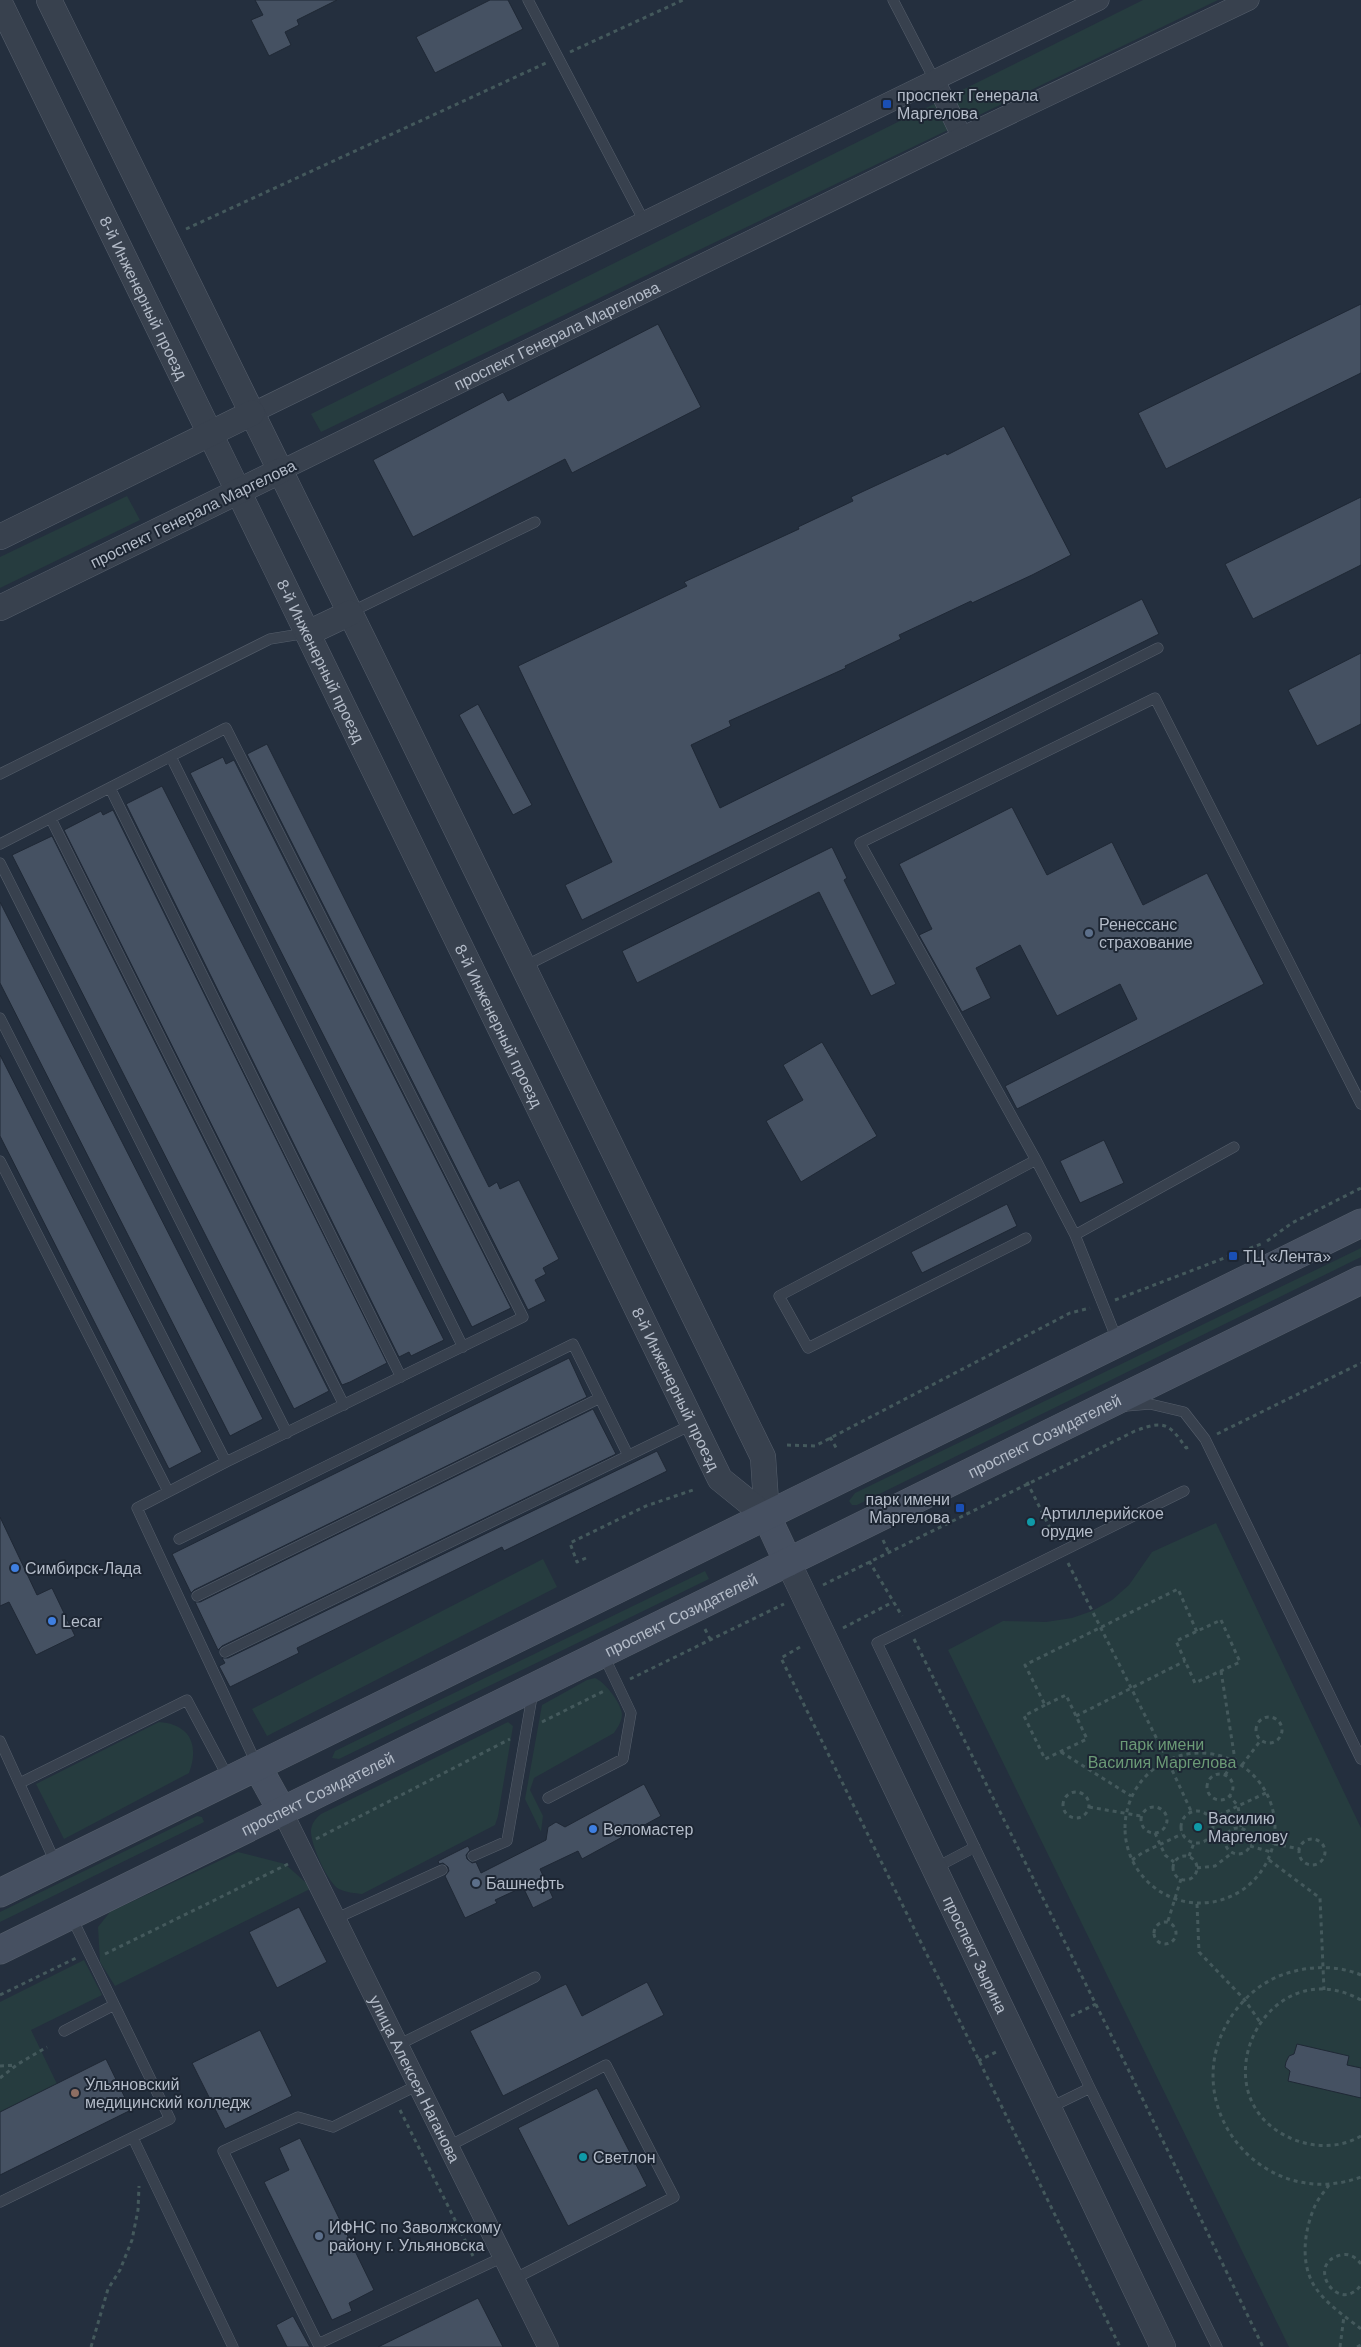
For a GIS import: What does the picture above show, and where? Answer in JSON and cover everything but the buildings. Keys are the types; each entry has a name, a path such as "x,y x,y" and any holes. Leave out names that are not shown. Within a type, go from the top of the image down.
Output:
{"main road":[{"path":"0,1893 1361,1224"},
{"name":"проспект Созидателей","path":"0,1950 1361,1280"},
{"path":"767,1517 788,1562"},
{"path":"257,1766 282,1811"}],"street":[{"path":"50,0 525,966 763,1457 767,1517"},
{"path":"0,536 1099,0"},
{"name":"проспект Генерала Маргелова","path":"0,608 968,134 1249,0"},
{"name":"8-й Инженерный проезд","path":"0,3 720,1479 767,1517"},
{"path":"935,81 968,134"},
{"path":"308,633 350,613"},
{"name":"проспект Зырина","path":"788,1562 1164,2347"},
{"name":"улица Алексея Наганова","path":"282,1811 548,2347"}],"lane":[{"path":"528,0 645,223"},
{"path":"893,0 935,81"},
{"path":"350,613 535,522"},
{"path":"0,774 270,639 308,633"},
{"path":"525,966 1158,648"},
{"path":"1119,1342 1075,1235 1036,1160 860,843 1155,698 1361,1104"},
{"path":"0,844 226,728 523,1317 226,1462 137,1508 257,1766"},
{"path":"170,757 463,1347"},
{"path":"110,788 401,1377"},
{"path":"51,819 344,1405"},
{"path":"0,863 287,1433"},
{"path":"0,1018 226,1462"},
{"path":"1075,1235 1234,1147"},
{"path":"1026,1238 808,1348 778,1296 1036,1160"},
{"path":"0,1161 168,1491"},
{"path":"179,1539 573,1344 628,1456"},
{"path":"197,1596 600,1398"},
{"path":"1100,1408 1150,1404 1184,1412 1205,1440 1361,1759"},
{"path":"225,1652 693,1424"},
{"path":"1184,1491 878,1643 1090,2088 1217,2347"},
{"path":"548,1798 623,1759 632,1713 602,1653"},
{"path":"473,1856 507,1841 534,1687"},
{"path":"20,1783 187,1700 230,1780"},
{"path":"0,1741 56,1865"},
{"path":"934,1869 975,1847"},
{"path":"335,1919 442,1870"},
{"path":"0,2202 170,2119 70,1915"},
{"path":"398,2045 535,1977"},
{"path":"64,2031 114,2005"},
{"path":"448,2146 606,2065 674,2196 514,2279"},
{"path":"418,2085 333,2127 298,2117 222,2152 318,2344 503,2257"},
{"path":"1049,2108 1090,2088"},
{"path":"133,2138 233,2347"}],"path":[{"path":"166,238 683,0"},
{"path":"0,1995 88,1952 104,1955 618,1684 1027,1482 1136,1431 1155,1424 1168,1426 1186,1448 1361,1363"},
{"path":"787,1445 814,1446 830,1437 838,1451"},
{"path":"1027,1482 1167,1759 1191,1811"},
{"path":"586,1558 577,1562 570,1543 646,1506 693,1490"},
{"path":"881,1537 888,1551"},
{"path":"869,1561 909,1627 1263,2347"},
{"path":"1045,1705 1025,1665 1178,1589 1196,1632"},
{"path":"838,1630 893,1602"},
{"path":"1221,1620 1240,1662 1195,1683 1176,1641 1196,1632 1221,1620"},
{"path":"703,1626 710,1639"},
{"path":"800,1648 781,1658 1120,2347"},
{"path":"1076,1716 1185,1661"},
{"path":"1221,1671 1235,1760 1225,1775"},
{"path":"1066,1695 1087,1739 1045,1759 1024,1716 1045,1705 1066,1695"},
{"path":"1267,1717 1275,1719 1281,1725 1280,1737 1269,1743 1261,1740 1256,1733 1257,1725 1267,1717"},
{"path":"1242,1765 1261,1740"},
{"path":"1061,1752 1131,1796"},
{"path":"1201,1752 1218,1754 1235,1760 1254,1774 1268,1792 1275,1814 1276,1838 1269,1860 1257,1878 1240,1892 1220,1901 1197,1904 1174,1898 1152,1886 1140,1874 1126,1844 1124,1828 1131,1796 1146,1775 1167,1759 1201,1752"},
{"path":"1217,1774 1225,1775 1233,1784 1232,1792 1222,1800 1213,1799 1208,1792 1209,1779 1217,1774"},
{"path":"1077,1792 1087,1799 1089,1808 1085,1815 1072,1818 1065,1813 1063,1804 1066,1796 1077,1792"},
{"path":"1212,1819 1268,1792"},
{"path":"1230,1795 1241,1814 1241,1828"},
{"path":"1089,1808 1141,1816 1151,1807 1159,1808 1166,1813 1168,1819 1166,1826 1155,1833"},
{"path":"1201,1810 1212,1819 1214,1829 1205,1842 1194,1843 1182,1834 1183,1818 1191,1811 1201,1810"},
{"path":"1141,1816 1143,1828 1155,1833 1165,1855 1174,1862"},
{"path":"1197,1868 1215,1866 1232,1853 1244,1853 1250,1846 1250,1834 1241,1828 1232,1829 1225,1836 1225,1845 1232,1853"},
{"path":"1132,1860 1182,1834"},
{"path":"1212,1834 1225,1836"},
{"path":"1316,1840 1323,1845 1325,1854 1318,1864 1310,1865 1302,1861 1300,1849 1305,1842 1316,1840"},
{"path":"1189,1856 1194,1843"},
{"path":"1274,1844 1300,1849"},
{"path":"1250,1846 1272,1852"},
{"path":"1189,1856 1196,1862 1197,1868 1192,1877 1181,1879 1173,1872 1174,1862 1179,1857 1189,1856"},
{"path":"1269,1860 1320,1898 1324,1990"},
{"path":"1168,1922 1181,1879"},
{"path":"1197,1904 1199,1952 1244,1999 1260,2022"},
{"path":"1168,1922 1175,1926 1175,1938 1170,1943 1162,1944 1154,1936 1154,1929 1158,1923 1168,1922"},
{"path":"1361,1975 1324,1967 1295,1970 1267,1981 1244,1999 1222,2030 1212,2066 1216,2104 1232,2138 1258,2165 1292,2181 1330,2185 1361,2177"},
{"path":"1361,2000 1350,1994 1324,1990 1299,1993 1277,2004 1260,2022 1248,2045 1245,2071 1250,2097 1264,2119 1284,2136 1308,2145 1334,2146 1361,2136"},
{"path":"0,2078 18,2064 47,2048"},
{"path":"0,2066 18,2064"},
{"path":"394,2096 479,2268"},
{"path":"91,2347 108,2289 120,2270 132,2240 138,2210 140,2152"},
{"path":"1330,2185 1314,2207 1306,2235 1305,2254 1308,2271 1315,2287 1344,2316 1361,2329"},
{"path":"1361,2264 1352,2256 1338,2256 1328,2264 1324,2277 1330,2288 1341,2294 1354,2292 1361,2285"},
{"path":"1340,2347 1344,2316"},
{"path":"1357,2347 1361,2345"}],"green space":[{"path":"1143,0 1218,0 321,432 311,414"},
{"path":"127,496 140,520 0,588 0,557"},
{"path":"1361,1248 1361,1257 857,1505 852,1505 849,1501 855,1493"},
{"name":"парк имени Василия Маргелова","path":"1216,1523 1361,1828 1361,2347 1289,2347 948,1650 1003,1621 1046,1622 1072,1618 1092,1611 1112,1600 1129,1585 1152,1552"},
{"path":"543,1559 557,1587 267,1736 252,1709"},
{"path":"705,1571 709,1579 339,1759 332,1758 335,1751"},
{"path":"595,1678 608,1688 616,1699 621,1709 621,1722 614,1733 534,1778 530,1790 543,1816 541,1832 525,1799 542,1705 587,1680"},
{"path":"159,1722 178,1727 185,1731 189,1737 193,1753 189,1773 64,1839 36,1784"},
{"path":"508,1722 513,1726 495,1825 362,1894 339,1889 335,1885 320,1862 311,1836 312,1825 321,1814"},
{"path":"197,1816 202,1817 204,1822 0,1922 0,1912"},
{"path":"238,1852 285,1864 312,1888 115,1986 100,1962 98,1927 110,1912"},
{"path":"84,1960 102,1995 31,2030 57,2084 0,2112 0,2002"}],"place":[{"name":"проспект Генерала Маргелова","path":"887,104"},
{"name":"Ренессанс страхование","path":"1089,933"},
{"name":"ТЦ «Лента»","path":"1233,1256"},
{"name":"парк имени Маргелова","path":"960,1508"},
{"name":"Артиллерийское орудие","path":"1031,1522"},
{"name":"Симбирск-Лада","path":"15,1568"},
{"name":"Lecar","path":"52,1621"},
{"name":"Василию Маргелову","path":"1198,1827"},
{"name":"Веломастер","path":"593,1829"},
{"name":"Башнефть","path":"476,1883"},
{"name":"Ульяновский медицинский колледж","path":"75,2093"},
{"name":"Светлон","path":"583,2157"},
{"name":"ИФНС по Заволжскому району г. Ульяновска","path":"319,2236"}]}
